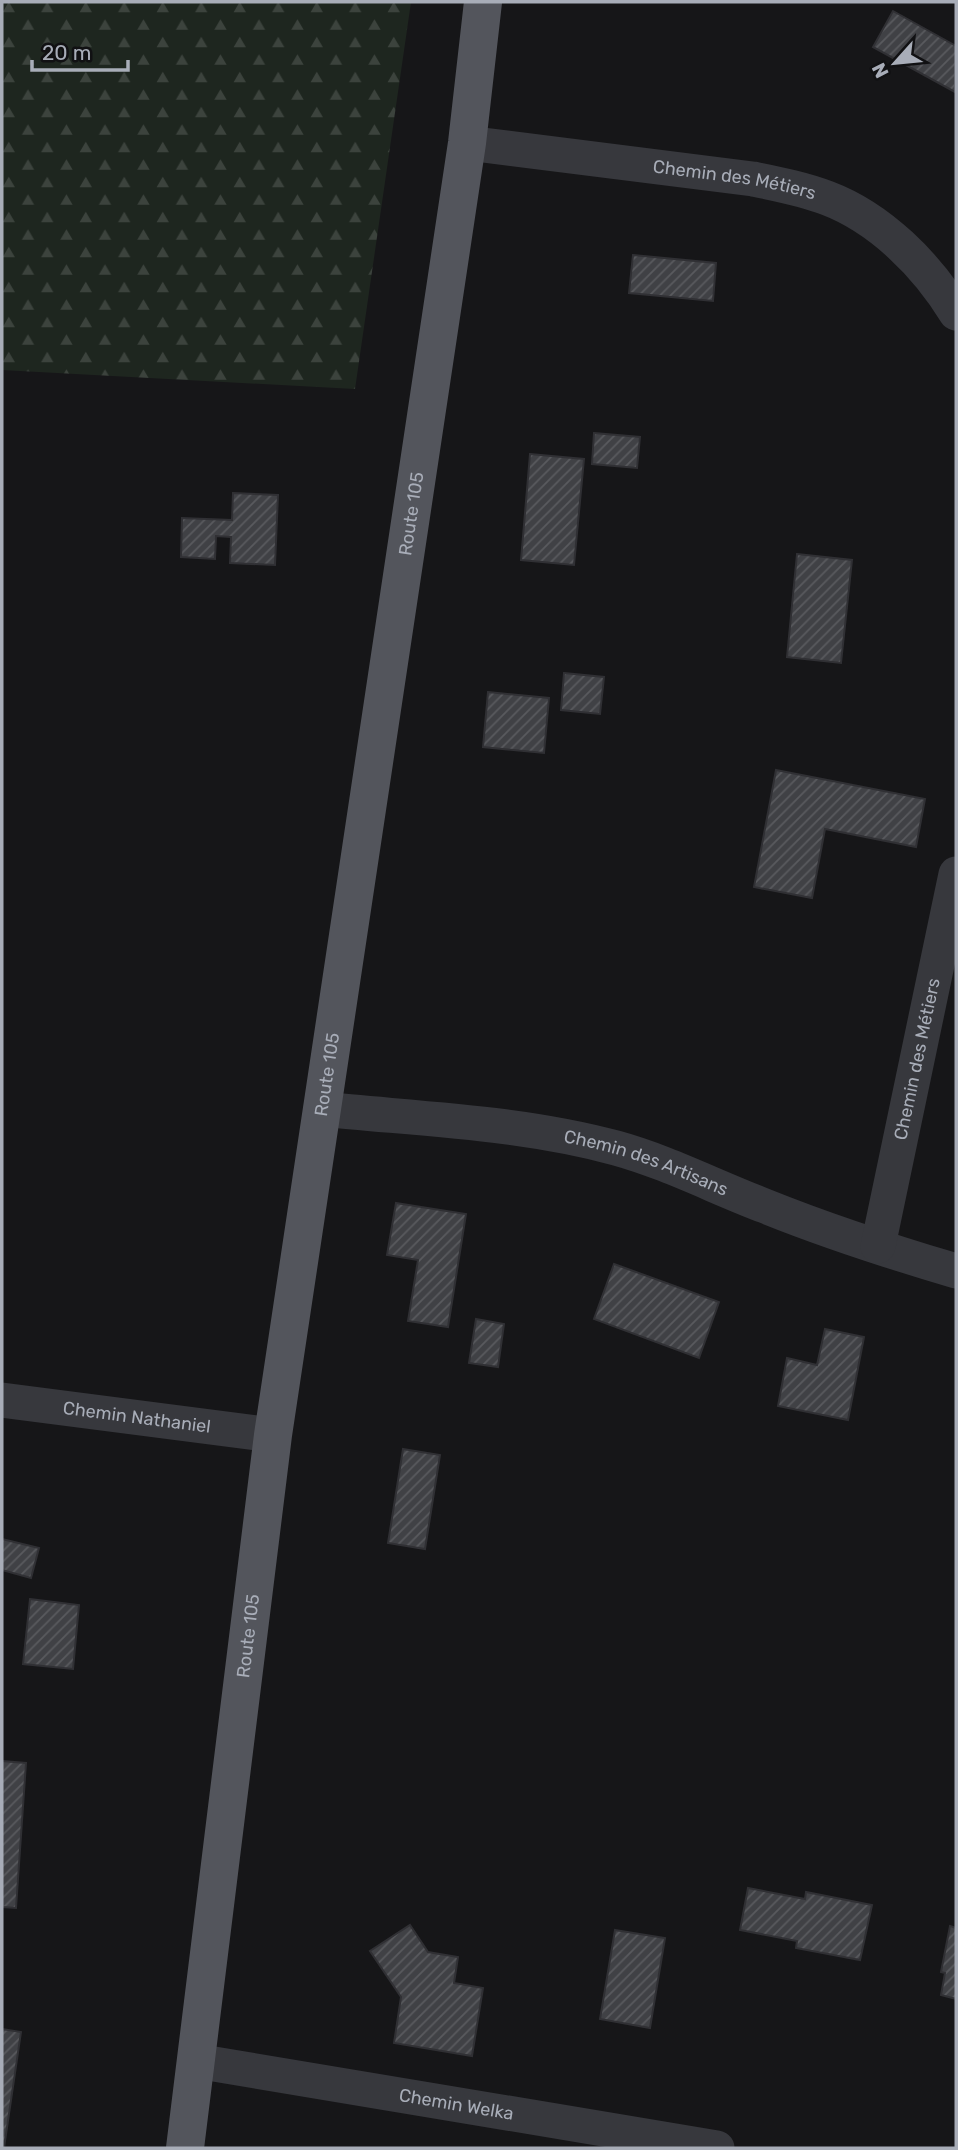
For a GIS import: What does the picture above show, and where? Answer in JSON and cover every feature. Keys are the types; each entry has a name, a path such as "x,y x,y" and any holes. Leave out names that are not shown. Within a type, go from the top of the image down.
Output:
{"main road":[{"name":"Route 105","path":"185,2148 273,1436 467,143 483,2"}],"street":[{"name":"Chemin des Métiers","path":"467,143 753,179 828,198 861,215 914,258 956,313"},
{"name":"Chemin des Métiers","path":"878,1246 956,874"},
{"name":"Chemin des Artisans","path":"321,1109 503,1126 617,1148 663,1163 800,1221 956,1271"},
{"name":"Chemin Nathaniel","path":"2,1401 273,1436"},
{"name":"Chemin Welka","path":"196,2061 717,2148"}],"green space":[{"path":"2,2 411,2 355,389 2,370"}],"building":[{"path":"893,11 956,46 955,92 873,47"},
{"path":"633,255 716,263 713,301 629,293"},
{"path":"594,433 640,437 637,468 592,464"},
{"path":"530,454 584,459 574,565 521,560"},
{"path":"233,493 278,495 275,565 230,563 231,537 216,536 215,559 181,557 182,518 232,520"},
{"path":"797,554 852,560 841,663 787,657"},
{"path":"564,673 604,677 600,714 561,710"},
{"path":"488,692 549,698 544,753 483,747"},
{"path":"776,770 925,799 916,847 825,829 812,898 754,887"},
{"path":"396,1203 466,1214 448,1327 408,1321 418,1260 387,1255"},
{"path":"614,1264 719,1302 699,1358 594,1319"},
{"path":"476,1319 504,1324 498,1367 469,1363"},
{"path":"825,1329 864,1337 848,1420 778,1406 787,1358 817,1365"},
{"path":"403,1449 440,1455 425,1549 388,1543"},
{"path":"2,1539 39,1548 31,1578 2,1570"},
{"path":"30,1599 79,1605 73,1669 23,1664"},
{"path":"2,1761 26,1763 16,1908 2,1907"},
{"path":"748,1888 805,1899 806,1892 872,1905 860,1960 796,1948 797,1941 740,1930"},
{"path":"410,1925 428,1952 458,1957 454,1983 483,1988 472,2056 394,2043 401,1997 370,1951"},
{"path":"950,1926 956,1928 956,1999 941,1995 945,1973 941,1972"},
{"path":"615,1930 665,1938 650,2028 600,2019"},
{"path":"2,2029 21,2032 4,2148 2,2148"}]}
